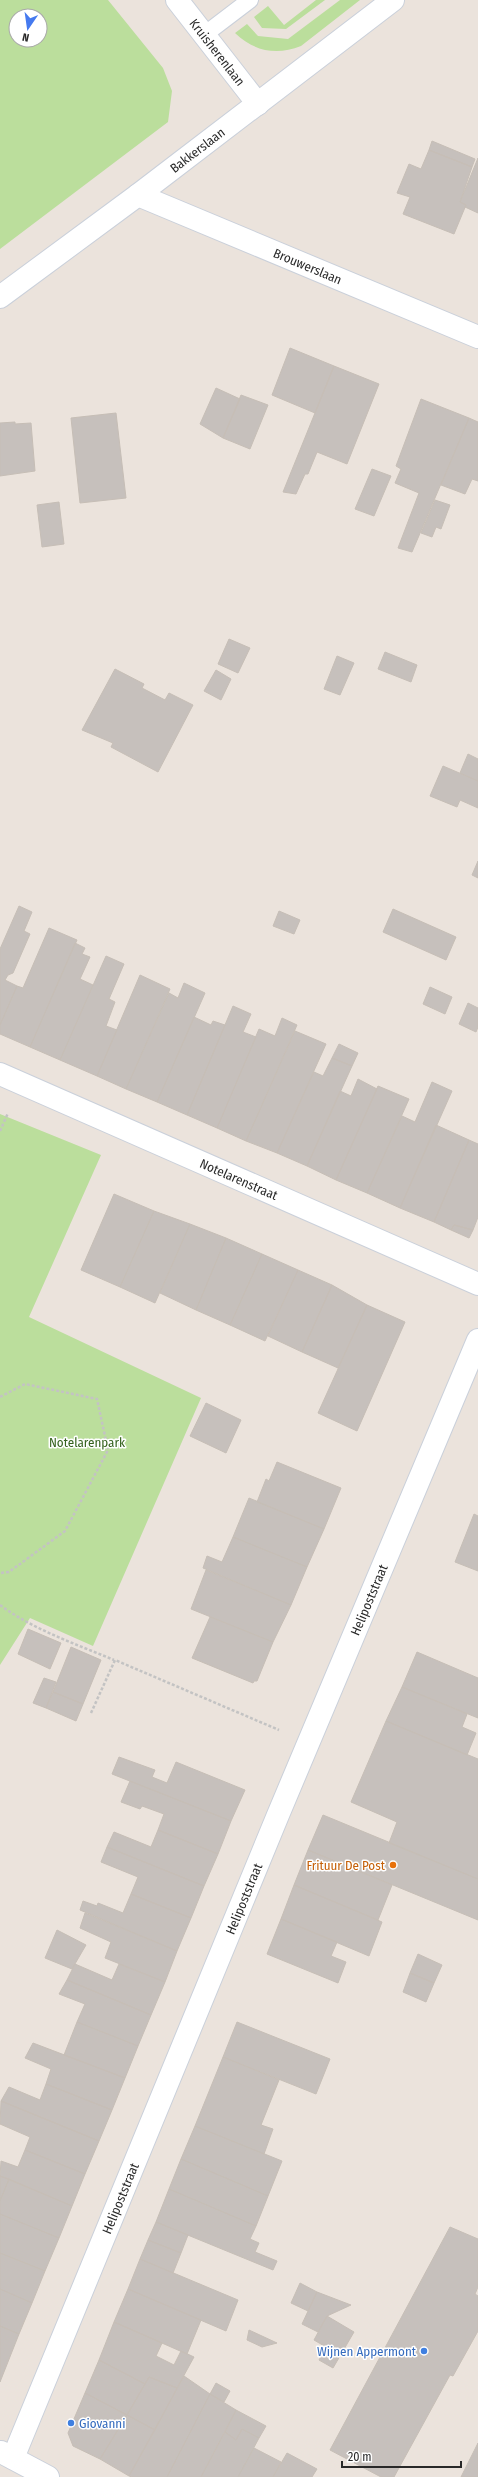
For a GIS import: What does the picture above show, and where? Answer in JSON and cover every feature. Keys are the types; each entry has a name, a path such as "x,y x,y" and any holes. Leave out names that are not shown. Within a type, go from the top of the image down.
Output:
{"street":[{"name":"Kruisherenlaan","path":"177,0 258,104"},
{"name":"Bakkerslaan","path":"0,297 138,195 393,0"},
{"name":"Brouwerslaan","path":"138,195 478,337"},
{"name":"Notelarenstraat","path":"0,1074 478,1284"},
{"name":"Helipoststraat","path":"7,2455 478,1340"},
{"path":"7,2455 48,2477"}],"lane":[{"path":"204,35 250,0"}],"path":[{"path":"0,1397 25,1384 97,1399 108,1450 65,1531 9,1572 0,1573"},
{"path":"0,1605 38,1628 309,1742"},
{"path":"92,1714 114,1660"}],"green space":[{"path":"0,0 108,0 163,68 172,91 168,122 0,249"},
{"path":"316,0 325,0 286,29 262,28 254,17 268,6 284,25"},
{"path":"340,0 360,0 301,46 292,49 274,51 258,48 242,39 235,33 247,24 258,36 288,39"},
{"name":"Notelarenpark","path":"0,1114 101,1155 29,1317 201,1398 93,1646 30,1618 0,1665"}],"building":[{"path":"432,141 475,159 472,167 429,150"},
{"path":"429,150 472,167 460,202 466,205 454,234 403,214 410,197 397,193 409,164 421,169"},
{"path":"478,158 478,213 465,207 466,205 460,202"},
{"path":"290,348 334,366 315,413 272,395"},
{"path":"334,366 379,384 347,464 317,452 308,474 305,474 296,494 283,492"},
{"path":"216,388 240,399 223,438 200,424"},
{"path":"241,395 268,405 250,449 223,438"},
{"path":"421,399 469,418 412,552 398,548 419,493 395,483 401,469 396,466"},
{"path":"116,413 126,498 80,503 71,418"},
{"path":"469,418 478,422 478,481 472,479 465,494 441,485"},
{"path":"15,422 15,424 31,423 35,471 0,476 0,423"},
{"path":"372,469 391,476 374,516 355,509"},
{"path":"435,500 450,505 441,529 436,527 432,537 421,533"},
{"path":"59,502 64,544 42,547 37,505"},
{"path":"229,639 250,648 238,673 218,664"},
{"path":"385,652 417,665 411,682 378,669"},
{"path":"337,656 354,663 340,695 324,689"},
{"path":"115,669 144,684 142,688 165,700 169,693 193,705 158,772 111,747 113,743 82,730"},
{"path":"216,670 231,679 221,700 204,691"},
{"path":"468,754 478,759 478,781 460,773"},
{"path":"443,766 478,781 478,808 460,800 457,807 430,796"},
{"path":"478,861 478,878 472,875"},
{"path":"19,906 32,912 24,931 30,934 13,973 8,975 5,980 17,986 0,1025 0,949"},
{"path":"393,909 456,937 446,960 383,932"},
{"path":"279,911 300,920 294,934 273,926"},
{"path":"49,928 77,940 30,1047 0,1034 0,1025 17,986 23,988"},
{"path":"75,943 85,948 82,954 90,957 80,979 93,985 60,1060 30,1047"},
{"path":"106,956 124,964 109,999 115,1002 106,1026 117,1030 97,1076 60,1060"},
{"path":"140,975 170,989 126,1089 97,1076"},
{"path":"184,983 205,993 157,1102 126,1089 169,993 178,998"},
{"path":"430,987 452,997 445,1014 423,1004"},
{"path":"468,1003 478,1008 478,1027 476,1032 459,1024"},
{"path":"233,1006 251,1014 243,1032 256,1037 217,1128 187,1115"},
{"path":"194,1017 211,1025 213,1021 225,1025 187,1115 157,1102"},
{"path":"282,1018 297,1025 246,1141 217,1128 259,1029 275,1036"},
{"path":"295,1031 326,1044 277,1153 246,1141"},
{"path":"339,1044 358,1053 352,1066 332,1058"},
{"path":"332,1058 352,1066 307,1166 277,1153 314,1072 323,1076"},
{"path":"358,1079 377,1089 336,1180 307,1166 340,1091 351,1096"},
{"path":"432,1082 452,1091 400,1208 367,1193 402,1116 415,1122"},
{"path":"378,1086 409,1099 367,1193 336,1180"},
{"path":"436,1125 469,1140 434,1222 400,1208"},
{"path":"469,1140 478,1144 478,1217 473,1230 454,1225 451,1230 434,1222"},
{"path":"114,1194 154,1211 120,1287 81,1270"},
{"path":"154,1211 190,1224 155,1303 120,1287"},
{"path":"190,1224 226,1238 196,1310 160,1293"},
{"path":"454,1225 473,1230 469,1238 451,1230"},
{"path":"226,1238 262,1254 230,1325 196,1310"},
{"path":"262,1254 298,1270 265,1341 230,1325"},
{"path":"298,1270 332,1285 302,1352 268,1336"},
{"path":"332,1285 367,1305 338,1368 302,1352"},
{"path":"367,1305 405,1322 357,1431 318,1413"},
{"path":"206,1403 241,1420 226,1453 190,1436"},
{"path":"277,1462 341,1488 324,1529 257,1502 266,1479 269,1481"},
{"path":"249,1498 324,1529 307,1567 233,1537"},
{"path":"474,1514 478,1516 478,1571 455,1562"},
{"path":"233,1537 307,1567 291,1605 203,1568 207,1556 222,1562"},
{"path":"206,1570 291,1605 273,1642 191,1609"},
{"path":"210,1617 273,1642 257,1681 254,1681 253,1683 192,1658"},
{"path":"28,1629 61,1643 50,1669 18,1654"},
{"path":"71,1647 101,1660 83,1704 53,1692"},
{"path":"417,1652 478,1678 478,1718 402,1687"},
{"path":"44,1678 56,1682 46,1708 33,1703"},
{"path":"402,1687 467,1714 462,1727 476,1733 467,1755 386,1721"},
{"path":"53,1692 83,1704 76,1721 46,1708"},
{"path":"386,1721 478,1759 478,1879 389,1843 397,1822 351,1802"},
{"path":"119,1757 155,1770 152,1777 167,1783 176,1762 245,1790 231,1821 112,1774"},
{"path":"130,1781 231,1821 218,1854 158,1830 164,1814 142,1806 140,1809 121,1802"},
{"name":"Frituur De Post","path":"323,1815 478,1879 478,1920 308,1850"},
{"path":"158,1830 218,1854 204,1886 107,1847 114,1832 151,1847"},
{"path":"107,1847 204,1886 191,1918 131,1894 138,1877 101,1862"},
{"path":"308,1850 392,1885 378,1920 294,1885"},
{"path":"294,1885 382,1922 369,1956 281,1919"},
{"path":"131,1894 191,1918 177,1951 80,1910 83,1901 97,1906 98,1903 123,1913"},
{"path":"85,1913 177,1951 165,1982 105,1958 111,1942 80,1928"},
{"path":"281,1919 337,1942 331,1956 346,1962 338,1983 267,1954"},
{"path":"57,1930 86,1945 72,1969 45,1958"},
{"path":"418,1954 442,1965 434,1983 410,1973"},
{"path":"75,1964 112,1980 119,1964 165,1982 151,2015 67,1980"},
{"path":"410,1973 434,1983 426,2002 403,1992"},
{"path":"67,1980 151,2015 138,2046 77,2022 85,2004 59,1994"},
{"path":"77,2022 138,2046 125,2078 64,2055"},
{"path":"237,2022 330,2059 316,2094 223,2057"},
{"path":"33,2043 125,2078 112,2110 46,2084 51,2069 25,2058"},
{"path":"223,2057 279,2080 261,2125 273,2129 264,2154 195,2126"},
{"path":"46,2084 112,2110 99,2141 1,2101 9,2087 40,2100"},
{"path":"1,2101 99,2141 85,2174 25,2150 30,2137 0,2124"},
{"path":"195,2126 282,2161 268,2196 181,2159"},
{"path":"25,2150 85,2174 72,2206 0,2176 1,2161 18,2167"},
{"path":"181,2159 268,2196 256,2226 169,2189"},
{"path":"0,2176 9,2179 0,2201"},
{"path":"9,2179 72,2206 59,2238 0,2214 0,2201"},
{"path":"169,2189 256,2226 250,2239 259,2243 255,2252 277,2261 273,2270 156,2222"},
{"path":"0,2214 59,2238 45,2271 0,2253"},
{"path":"156,2222 188,2235 181,2253 148,2240"},
{"name":"Wijnen Appermont","path":"450,2227 478,2239 478,2287 475,2294 478,2296 478,2331 453,2376 450,2375 394,2477 381,2477 330,2450"},
{"path":"148,2240 181,2253 173,2273 140,2259"},
{"path":"0,2253 45,2271 32,2303 0,2289"},
{"path":"140,2259 238,2300 226,2331 128,2289"},
{"path":"300,2283 317,2292 308,2311 291,2303"},
{"path":"0,2289 32,2303 19,2334 0,2326"},
{"path":"128,2289 201,2320 187,2354 114,2322"},
{"path":"317,2292 351,2305 327,2316 318,2332 302,2324"},
{"path":"327,2316 354,2332 333,2368 319,2360 326,2347 314,2340"},
{"path":"114,2322 162,2343 156,2356 174,2365 181,2351 194,2357 177,2388 149,2377 145,2384 99,2360"},
{"path":"0,2326 19,2334 0,2382"},
{"path":"249,2330 277,2343 262,2347 247,2340"},
{"path":"99,2360 145,2384 127,2415 85,2393"},
{"path":"184,2376 210,2394 167,2477 129,2476"},
{"path":"149,2377 177,2388 155,2430 127,2415"},
{"path":"216,2383 230,2391 224,2402 210,2394"},
{"path":"85,2393 127,2415 100,2459 73,2446 68,2433"},
{"path":"210,2394 236,2410 201,2477 167,2477"},
{"path":"236,2410 266,2426 259,2438 242,2429 236,2440 225,2432"},
{"path":"127,2415 155,2430 129,2476 100,2459"},
{"path":"242,2429 259,2438 238,2477 201,2477 225,2432 236,2440"},
{"path":"478,2443 478,2477 461,2477"},
{"path":"254,2448 281,2462 273,2477 238,2477"},
{"path":"287,2453 317,2469 312,2477 273,2477"}],"place":[{"name":"Frituur De Post","path":"393,1865"},
{"name":"Wijnen Appermont","path":"424,2351"},
{"name":"Giovanni","path":"71,2423"}]}
